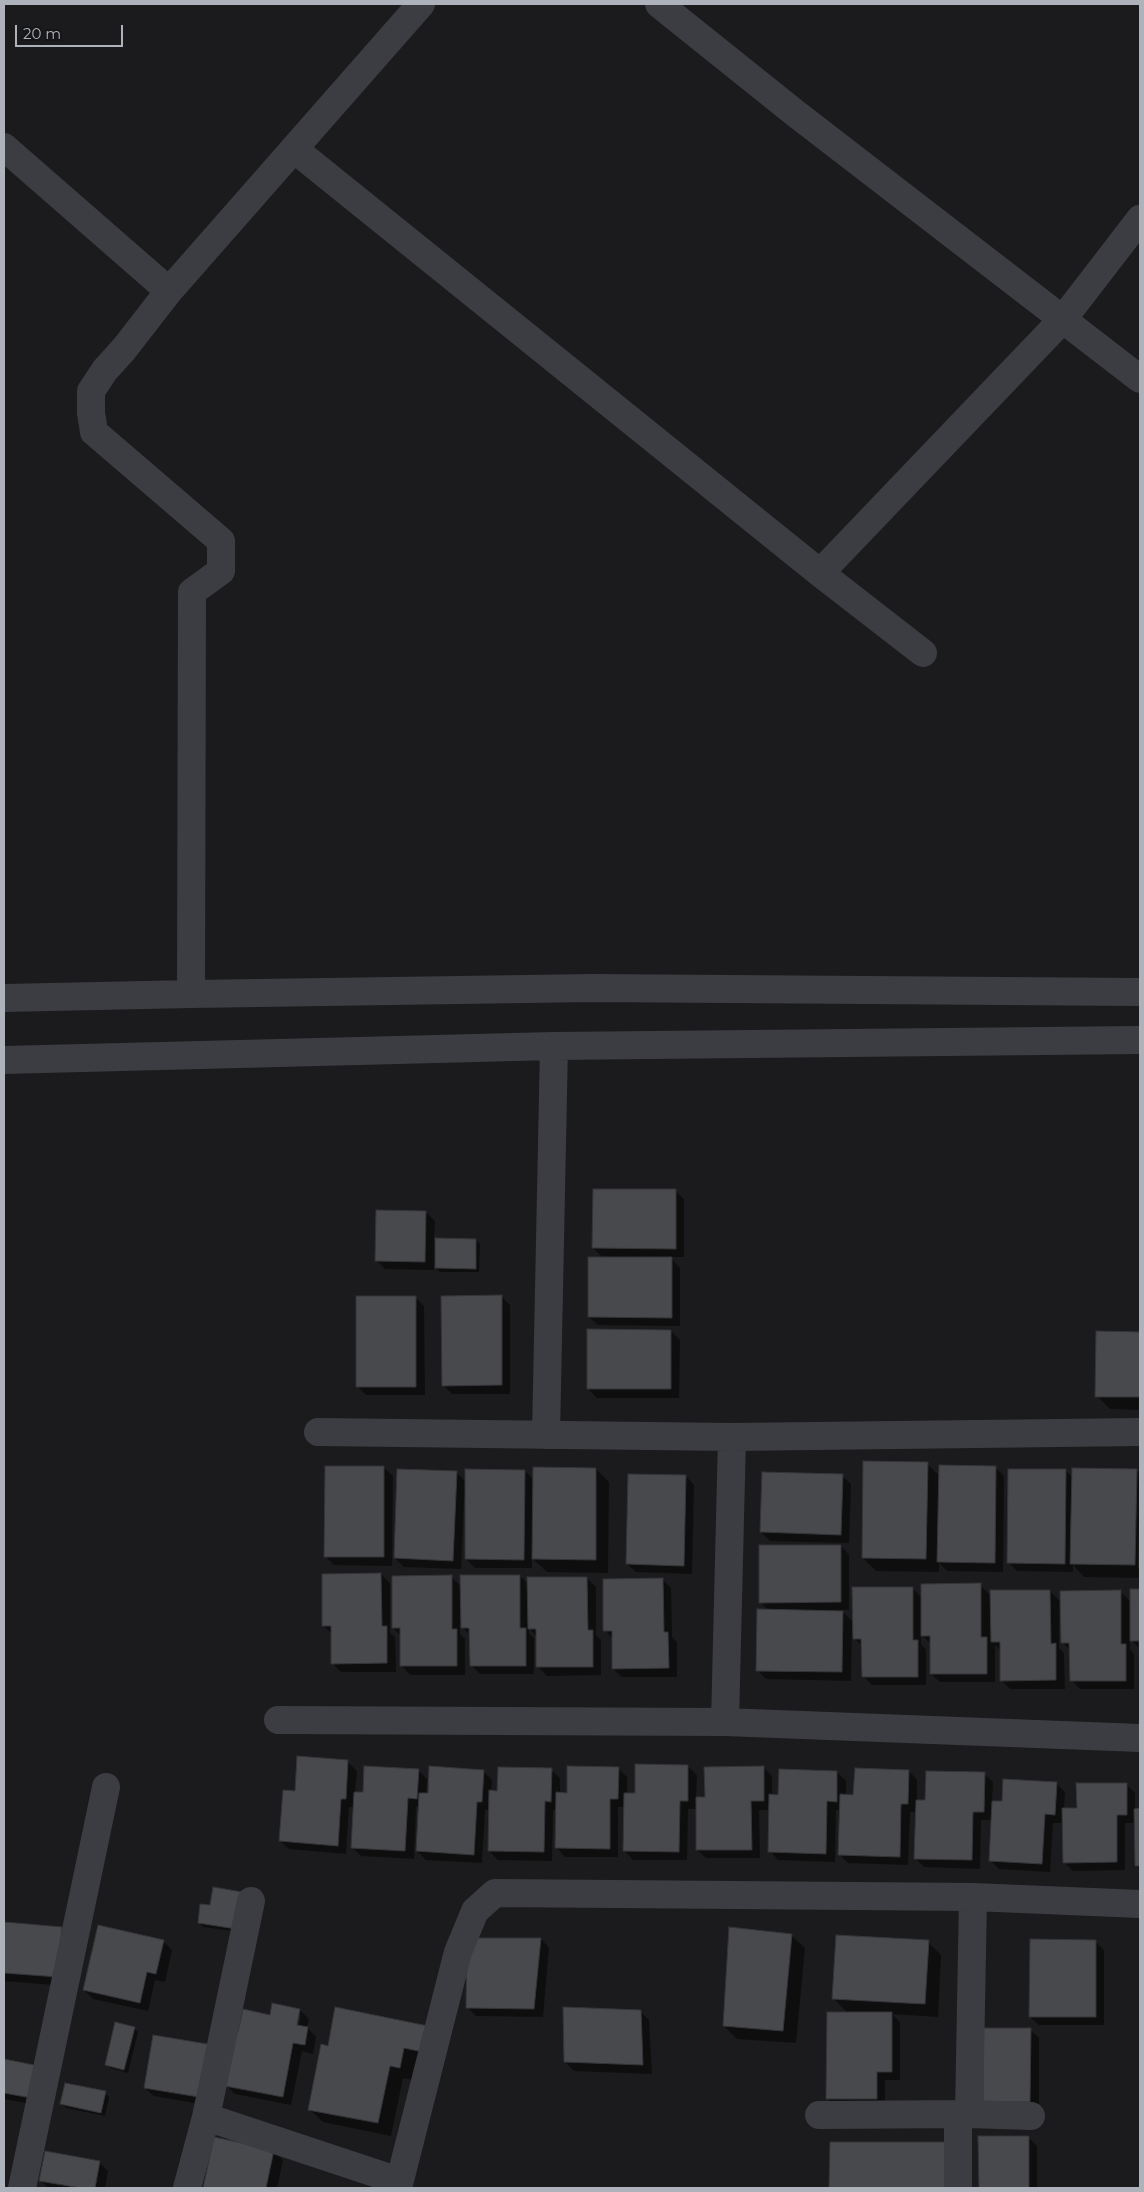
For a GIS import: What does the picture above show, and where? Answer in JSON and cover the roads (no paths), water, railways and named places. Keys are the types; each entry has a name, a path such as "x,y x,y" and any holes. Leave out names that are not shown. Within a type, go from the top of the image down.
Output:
{"street":[{"path":"191,994 192,592 221,571 221,540 94,432 91,413 91,391 105,370 124,349 169,291 421,4"},
{"path":"659,4 796,113 1140,379"},
{"path":"4,147 169,291"},
{"path":"294,149 820,574 923,654"},
{"path":"820,574 1064,319 1140,219"},
{"path":"4,998 593,988 1140,992"},
{"path":"4,1060 554,1046 1140,1040"},
{"path":"546,1435 554,1046"},
{"path":"318,1432 732,1438 1140,1432"},
{"path":"725,1722 732,1438"},
{"path":"278,1720 725,1722 1140,1738"},
{"path":"22,2188 106,1787"},
{"path":"206,2117 399,2184 458,1952 475,1912 495,1893 973,1897 1140,1904"},
{"path":"958,2188 964,2114 973,1897"},
{"path":"187,2188 206,2117 251,1901"},
{"path":"819,2115 964,2114 1031,2116"}]}
